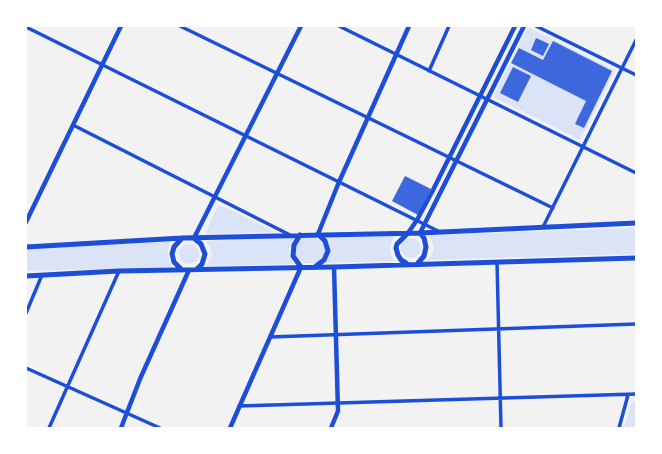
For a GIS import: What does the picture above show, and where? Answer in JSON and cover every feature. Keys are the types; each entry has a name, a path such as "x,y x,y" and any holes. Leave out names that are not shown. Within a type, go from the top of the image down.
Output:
{"main road":[{"path":"26,247 182,238 420,233 636,223"},
{"path":"406,264 401,260 396,248 397,244 408,233"},
{"path":"418,263 424,256 426,247 424,238 420,233"},
{"path":"315,266 324,260 328,251 325,241 318,234"},
{"path":"300,235 294,245 293,256 302,267"},
{"path":"182,238 174,247 172,254 176,265 182,270"},
{"path":"194,238 202,244 205,254 202,264 196,270"},
{"path":"26,276 119,271 636,258"}],"street":[{"path":"26,222 121,26"},
{"path":"180,26 553,208"},
{"path":"194,238 300,26"},
{"path":"339,26 636,173"},
{"path":"318,234 339,182 409,26"},
{"path":"429,71 449,26"},
{"path":"408,233 432,192 515,26"},
{"path":"420,233 524,26"},
{"path":"536,26 636,75"},
{"path":"26,27 438,231"},
{"path":"543,227 636,40"},
{"path":"500,56 508,59"},
{"path":"73,125 291,236"},
{"path":"432,192 439,195"},
{"path":"497,262 502,428"},
{"path":"331,428 338,411 334,266"},
{"path":"230,428 302,267"},
{"path":"121,428 140,379 189,270"},
{"path":"49,428 119,271"},
{"path":"26,313 42,275"},
{"path":"270,337 636,324"},
{"path":"26,368 160,428"},
{"path":"619,428 628,394"},
{"path":"239,406 636,394"}],"shaded area":[{"path":"528,27 615,70 580,140 493,97"},
{"path":"220,206 275,232 207,234 206,232 217,207"},
{"path":"636,228 636,254 427,260 432,255 434,248 428,235"},
{"path":"394,236 390,247 391,254 395,261 324,263 330,250 329,243 325,237"},
{"path":"294,238 289,249 290,257 294,264 205,266 210,260 212,254 206,241"},
{"path":"304,238 315,238 323,244 325,252 321,260 317,263 304,263 296,256 294,251 295,246 299,240"},
{"path":"411,238 418,241 421,248 418,255 411,258 404,255 401,248 404,241"},
{"path":"171,241 168,248 168,256 172,267 26,271 26,246"},
{"path":"189,244 196,247 199,254 196,261 189,264 182,261 179,254 182,247"},
{"path":"632,401 636,401 636,428 624,428"}],"building":[{"path":"536,38 549,44 543,56 531,50"},
{"path":"553,41 612,71 584,128 575,124 586,101 511,63 519,48 543,60"},
{"path":"513,67 531,76 518,102 500,93"},
{"path":"405,176 431,189 418,215 392,201"}]}
